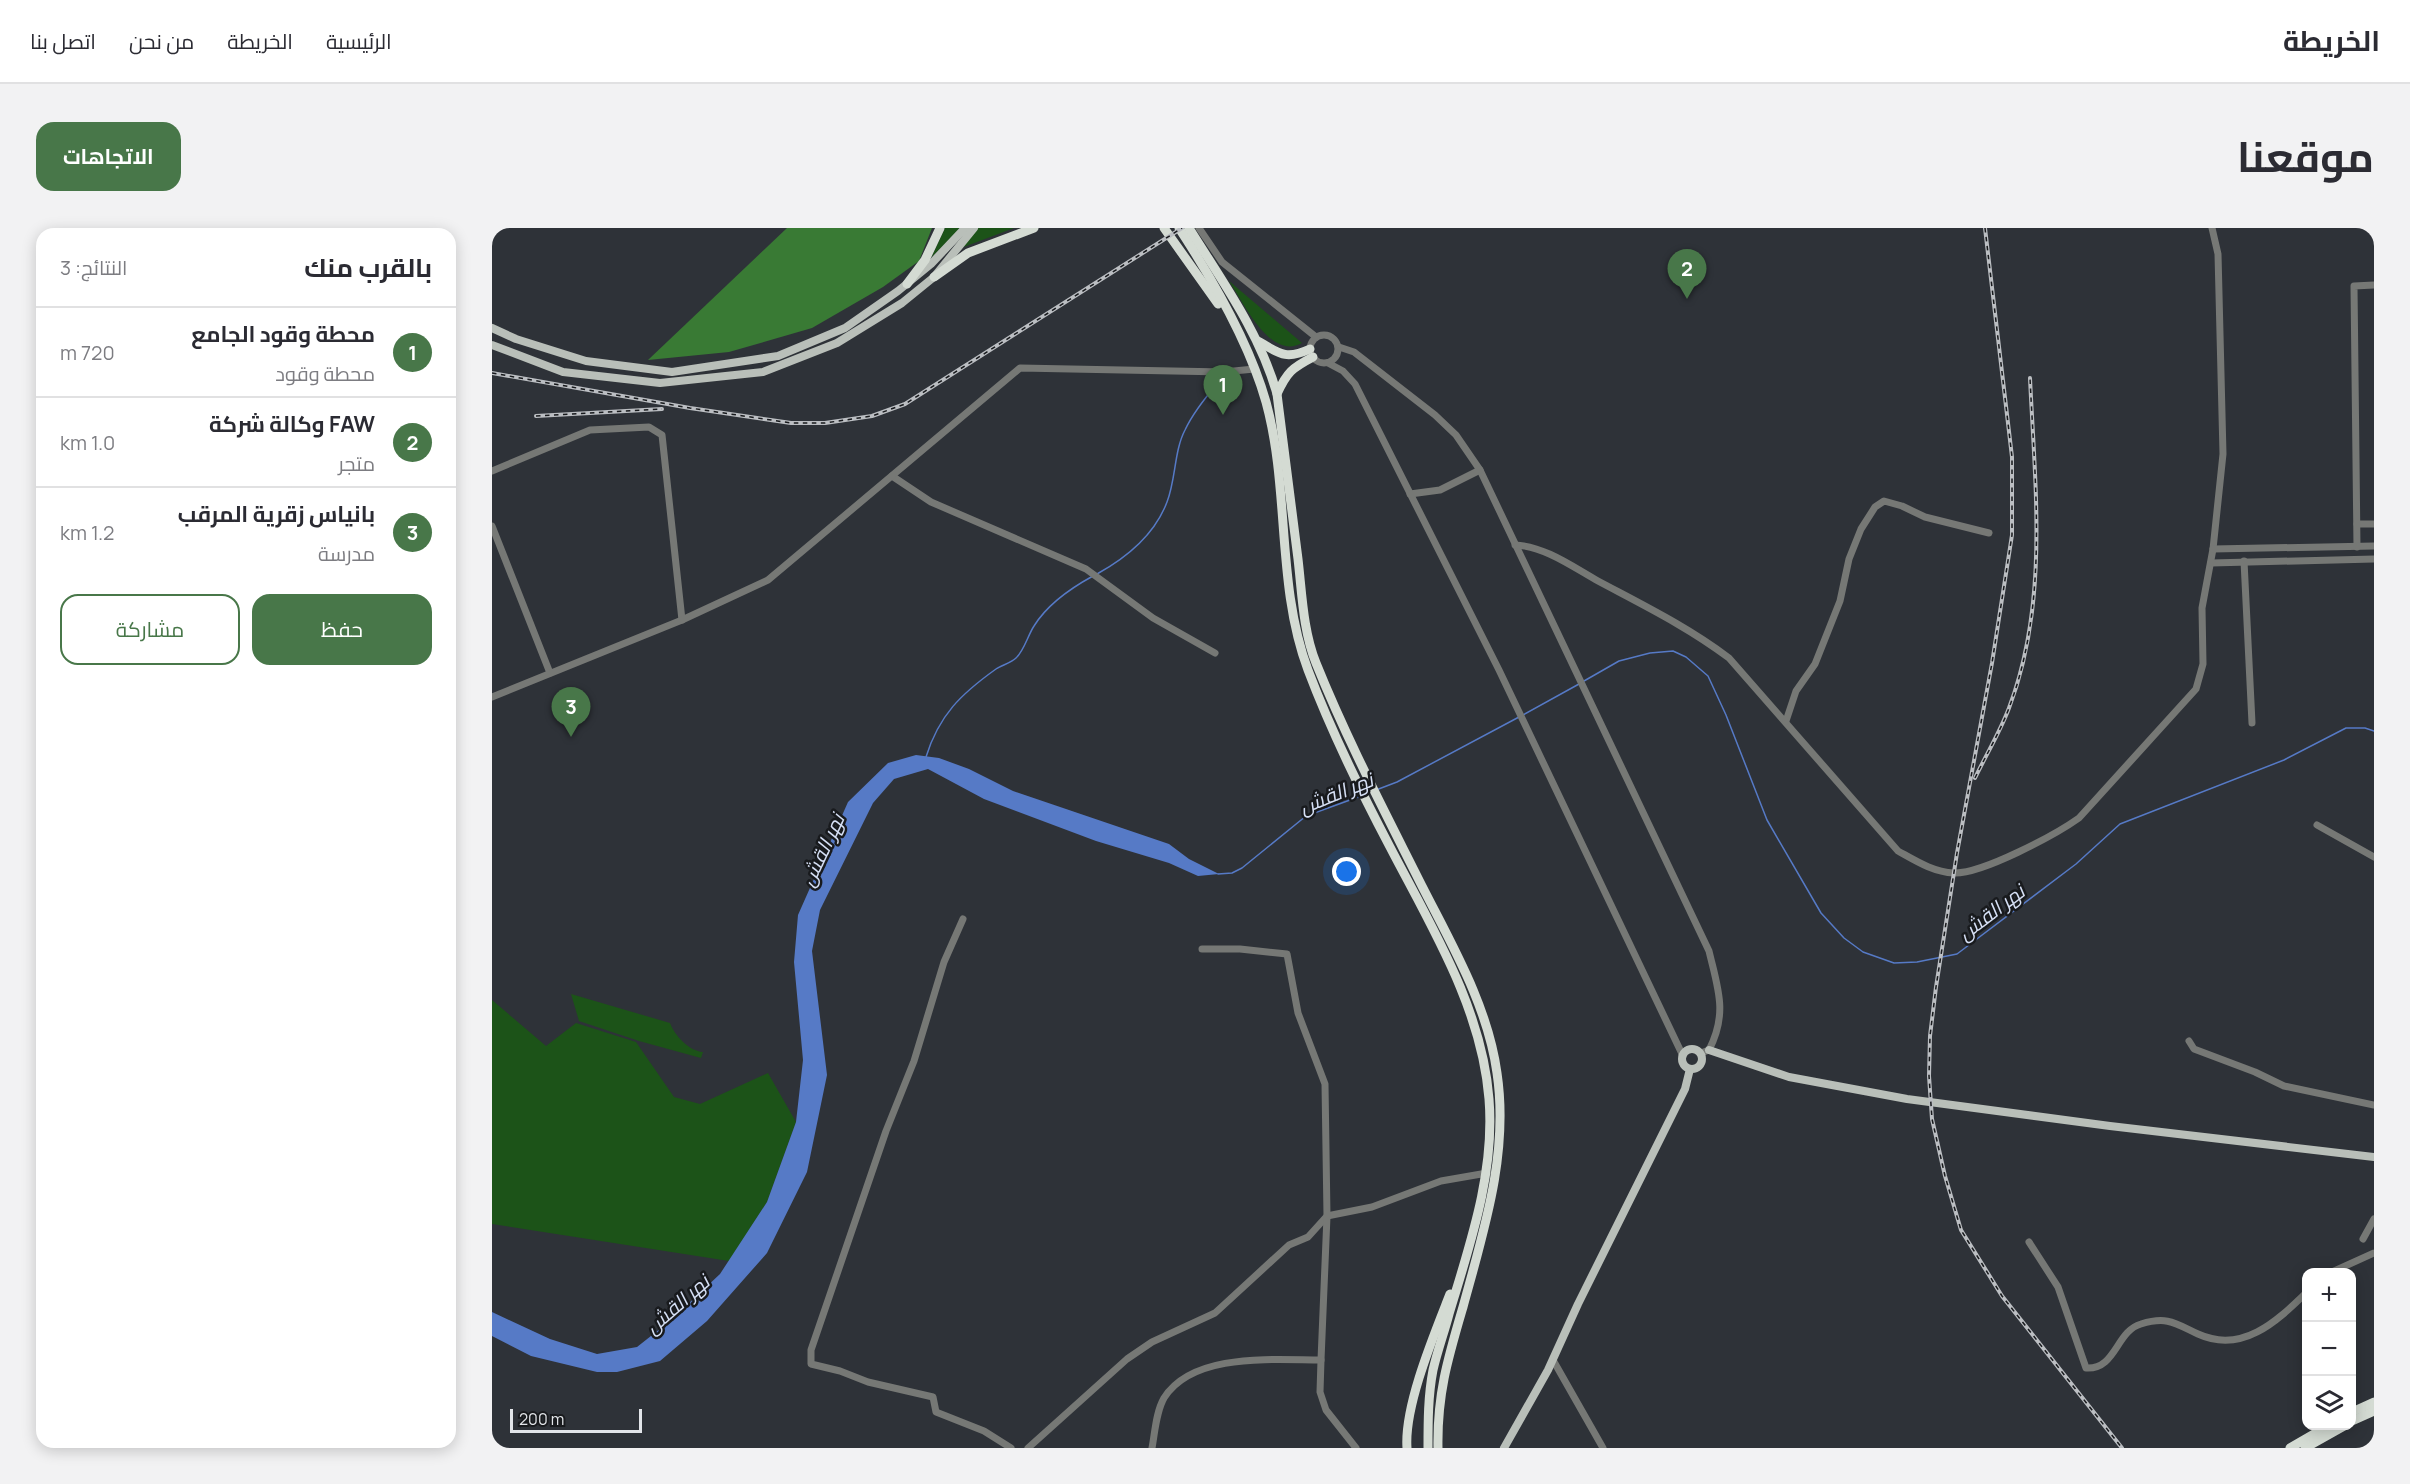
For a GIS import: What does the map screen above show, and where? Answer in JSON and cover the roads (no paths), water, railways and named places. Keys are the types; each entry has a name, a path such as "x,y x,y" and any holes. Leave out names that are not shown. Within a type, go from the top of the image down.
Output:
{"highway":[{"path":"907,284 925,261 940,228"},
{"path":"934,277 968,252 1034,228"},
{"path":"1164,228 1215,300 1231,318"},
{"path":"1179,228 1231,318 1266,402 1275,452 1291,602 1307,667 1347,759 1390,846 1419,898 1468,1005 1484,1058 1489,1098 1490,1136 1487,1173 1473,1233 1433,1369 1428,1408 1428,1448"},
{"path":"1189,228 1258,341 1269,365 1277,394 1305,614 1315,660 1358,756 1468,978 1488,1030 1497,1073 1501,1134 1496,1180 1444,1371 1439,1405 1438,1448"},
{"path":"1258,341 1284,355 1295,356 1311,353"},
{"path":"1277,394 1285,376 1311,353"},
{"path":"1407,1448 1412,1408 1425,1359 1473,1233"},
{"path":"2356,1410 2374,1402"},
{"path":"2356,1419 2374,1411"},
{"path":"2290,1448 2320,1430"},
{"path":"2305,1448 2336,1430"}],"main road":[{"path":"492,328 516,339 586,361 672,372 778,356 845,328 932,264 965,228"},
{"path":"492,345 563,372 660,383 763,372 837,343 902,303 934,277 974,228"},
{"path":"1705,1052 1702,1063 1697,1068 1690,1069 1684,1065 1683,1056 1689,1049 1696,1049 1789,1077 1907,1099 2374,1157"},
{"path":"1504,1448 1553,1360 1578,1304 1685,1089 1690,1069"}],"street":[{"path":"1199,228 1222,262 1316,337 1328,335 1339,347 1354,352 1435,415 1456,435 1480,470 1709,951 1718,987 1721,1016 1719,1032 1705,1052"},
{"path":"1515,544 1536,548 1700,636 1728,658 1899,851 1934,870 1954,873 1972,871 2058,833 2079,818 2196,689 2202,664 2202,608 2213,549 2223,454 2218,254 2212,228"},
{"path":"2357,547 2354,286 2374,285"},
{"path":"1316,337 1311,353 1319,362 1328,363 1343,371 1355,384 1516,706 1683,1056"},
{"path":"1328,363 1335,358 1339,347"},
{"path":"492,697 682,620 768,580 1020,368 1224,372 1254,369"},
{"path":"492,471 590,430 649,428 662,435 682,620"},
{"path":"1410,494 1440,490 1480,470"},
{"path":"892,476 931,502 1086,569 1153,618 1215,653"},
{"path":"1786,721 1796,691 1815,664 1840,601 1849,559 1861,529 1875,507 1884,501 1902,506 1925,517 1989,532"},
{"path":"2357,524 2374,524"},
{"path":"492,526 550,673"},
{"path":"2213,549 2374,546"},
{"path":"2211,563 2374,559"},
{"path":"2244,561 2252,723"},
{"path":"2317,825 2374,857"},
{"path":"963,919 944,962 914,1061 886,1131 874,1173 811,1350 810,1362 840,1371 867,1383 933,1397 936,1412 984,1431 1011,1448"},
{"path":"1202,949 1240,949 1287,954 1298,1013 1325,1084 1327,1216 1320,1392 1326,1410 1356,1448"},
{"path":"2189,1041 2194,1049 2255,1072 2284,1086 2374,1105"},
{"path":"1028,1448 1127,1359 1152,1342 1215,1313 1289,1245 1308,1237 1327,1216 1372,1207 1441,1181 1487,1173"},
{"path":"2363,1239 2374,1219"},
{"path":"2029,1242 2058,1287 2086,1368 2106,1363 2125,1336 2139,1324 2175,1321 2211,1338 2229,1341 2246,1338 2265,1329 2302,1297"},
{"path":"2341,1268 2374,1253"},
{"path":"1152,1448 1160,1408 1165,1396 1183,1381 1210,1366 1236,1361 1321,1360"},
{"path":"1553,1360 1603,1448"}],"water":[{"path":"916,755 939,758 969,769 1013,791 1169,844 1189,859 1219,874 1198,876 1169,863 1096,841 984,799 928,769 894,779 873,803 820,910 812,951 827,1075 807,1172 767,1253 707,1321 660,1361 617,1372 597,1372 531,1356 492,1336 492,1312 550,1339 597,1354 637,1347 670,1321 720,1274 767,1202 796,1122 803,1060 794,962 798,915 848,802 888,763"}],"waterway":[{"path":"1097,574 1129,553 1147,535 1162,514 1170,493 1181,438 1192,418 1217,384"},
{"path":"926,757 931,742 945,717 962,697 983,678 1016,658 1039,618 1068,592 1093,576"},
{"name":"نهر القش","path":"1584,681 1619,661 1650,653 1673,651 1686,657 1708,676 1726,715 1767,820 1821,913 1844,938 1863,952 1894,963 1917,962 1957,954 2076,864 2120,824 2284,760 2346,728 2365,728 2374,731"},
{"name":"نهر القش","path":"1523,715 1579,684"},
{"name":"نهر القش","path":"1376,790 1397,782 1519,717"},
{"name":"نهر القش","path":"1218,874 1232,873 1242,868 1306,816 1361,796"}],"railway":[{"path":"492,373 690,408 791,423 825,423 872,416 905,404 1182,228"},
{"path":"1985,228 2012,457 2012,535 1936,987 1930,1036 1929,1076 1932,1119 1945,1176 1961,1230 2002,1296 2122,1448"},
{"path":"1975,778 2009,708 2022,668 2030,627 2035,586 2036,544 2030,378"},
{"path":"536,416 662,409"}],"place":[{"name":"FAW وكالة شركة","path":"1687,299"},
{"name":"محطة وقود الجامع","path":"1223,415"},
{"name":"بانياس زقرية المرقب","path":"571,737"}]}
